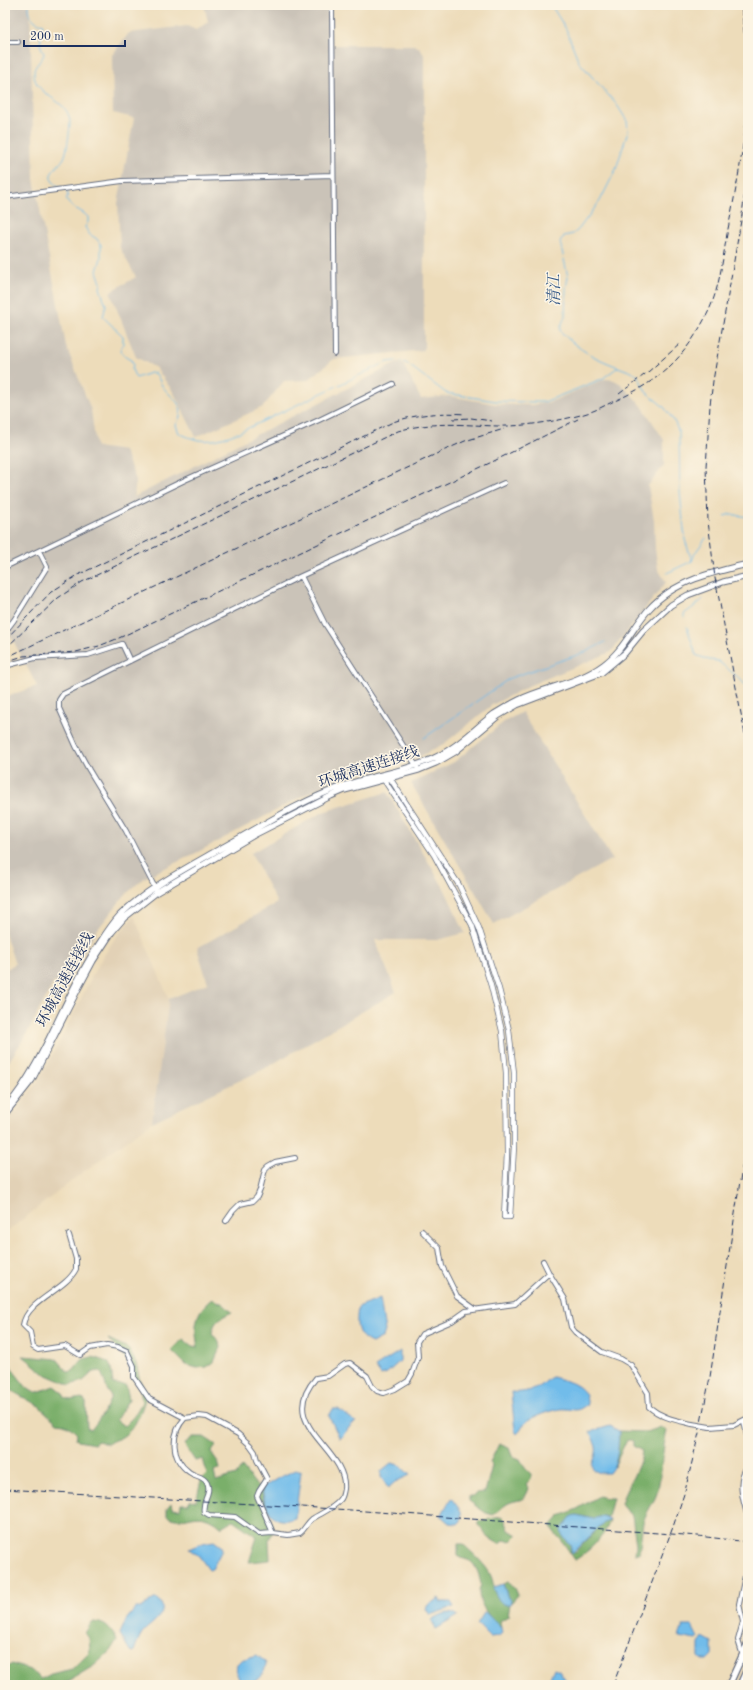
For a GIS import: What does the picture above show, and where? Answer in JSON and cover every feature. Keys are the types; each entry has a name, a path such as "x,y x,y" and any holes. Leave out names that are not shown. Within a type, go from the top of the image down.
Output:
{"highway":[{"path":"729,1685 748,1643"},
{"path":"740,1685 748,1666"}],"main road":[{"name":"环城高速连接线","path":"418,767 453,748 496,713 515,702 543,689 581,678 602,666 620,648 650,608 663,596 680,585 721,570 748,564"},
{"name":"环城高速连接线","path":"5,1109 28,1078 54,1028 74,984 108,929 121,915 156,889 297,812 345,790 383,777 436,763 455,752 498,716 517,705 601,673 625,653 643,631 671,604 688,595 723,582 748,576"},
{"path":"383,777 434,855 472,926 491,986 502,1030 504,1052 506,1154 504,1217 510,1217 514,1146 514,1074 509,1030 499,989 480,928 459,885 389,776"},
{"name":"环城高速连接线","path":"5,1114 32,1080 82,980 112,932 124,918 156,889"}],"street":[{"path":"332,5 335,354"},
{"path":"5,42 18,42"},
{"path":"5,197 122,181 334,175"},
{"path":"5,567 185,480 319,420 393,384"},
{"path":"156,889 126,831 89,770 59,708 59,700 63,694 301,576 504,483"},
{"path":"5,632 47,567 39,551"},
{"path":"301,576 325,624 418,767"},
{"path":"5,666 35,658 88,654 122,644 130,661"},
{"path":"226,1221 240,1204 253,1201 257,1197 263,1182 263,1174 268,1166 275,1162 295,1158"},
{"path":"422,1230 439,1248 442,1266 457,1296 475,1309"},
{"path":"69,1235 76,1259 76,1268 55,1290 27,1314 23,1325 30,1332 33,1347 38,1350 65,1346 80,1355 96,1346 107,1345 122,1349 130,1355 134,1366 134,1377 149,1399 185,1418 199,1416 207,1417 238,1434 250,1445 267,1479 257,1496 273,1533"},
{"path":"543,1261 548,1274 565,1299 572,1327 575,1332 602,1352 621,1359 631,1365 648,1393 649,1407 654,1412 670,1419 710,1427 725,1426 746,1420 748,1441"},
{"path":"185,1418 178,1429 175,1452 177,1459 189,1472 204,1479 207,1484 207,1495 203,1505 204,1512 209,1515 235,1517 258,1534 273,1533 288,1535 300,1533 312,1520 338,1502 343,1495 345,1480 314,1434 303,1409 306,1395 316,1378 328,1376 344,1364 350,1363 367,1376 372,1386 377,1391 384,1393 395,1389 408,1381 412,1374 418,1357 417,1342 422,1334 452,1321 466,1311 515,1304 548,1274"},
{"path":"748,1466 743,1471 741,1478 748,1517"},
{"path":"748,1562 739,1604 743,1622 738,1640 743,1655 748,1663"}],"shaded area":[{"path":"5,5 30,5 34,179 66,346 91,410 96,447 124,451 136,480 134,497 397,363 403,364 421,399 449,396 495,404 532,405 550,402 605,379 614,380 621,384 642,406 664,440 664,465 648,486 654,520 655,549 658,569 666,582 611,652 530,685 492,705 445,743 421,756 327,783 196,853 144,878 125,895 97,930 63,987 54,982 25,1037 5,1067 5,970 15,964 5,934 5,697 37,686 5,625"},
{"path":"204,5 329,5 330,45 414,45 420,48 424,55 424,350 334,359 308,380 284,381 263,407 196,437 174,393 156,368 136,357 110,292 136,277 120,248 118,203 134,118 113,113 112,55 129,33 187,26 196,30 208,22"},
{"path":"522,712 612,859 494,924 411,783 454,762 504,722"},
{"path":"387,792 445,890 465,933 437,940 375,940 396,992 264,1069 152,1122 169,999 208,983 197,948 277,903 251,853 323,812"},
{"path":"134,916 169,999 152,1122 87,1169 5,1233 5,1122 17,1111 39,1079 60,1041 96,968 114,940"}],"green space":[{"path":"212,1299 223,1304 232,1312 219,1320 213,1329 212,1333 219,1342 220,1348 214,1362 207,1367 197,1368 186,1365 171,1350 183,1339 192,1346 198,1347 196,1333 197,1321 202,1309"},
{"path":"108,1339 128,1348 136,1363 140,1381 147,1393 138,1418 132,1429 122,1437 108,1444 98,1441 94,1444 78,1441 76,1439 77,1434 71,1428 64,1424 57,1423 39,1406 12,1391 5,1384 5,1346 12,1369 27,1388 33,1392 38,1392 54,1386 63,1393 65,1398 70,1400 82,1398 86,1402 87,1428 91,1430 106,1409 111,1396 100,1371 93,1372 83,1381 70,1385 45,1374 23,1356 57,1359 68,1372 73,1371 83,1359 92,1357 108,1362 111,1367 113,1384 126,1385 129,1399 116,1420 124,1426 134,1416 142,1402 140,1389 133,1378 132,1369 128,1361"},
{"path":"661,1427 667,1431 658,1489 643,1523 639,1553 635,1554 636,1545 632,1515 626,1511 621,1503 639,1464 642,1451 633,1446 633,1441 627,1439 614,1467 618,1450 619,1431 647,1432"},
{"path":"193,1437 204,1437 216,1445 211,1452 218,1462 220,1469 214,1472 216,1481 236,1475 242,1467 257,1486 262,1488 263,1499 274,1529 269,1540 270,1560 249,1562 257,1537 233,1520 221,1527 205,1517 198,1516 174,1519 167,1516 167,1508 171,1503 172,1508 180,1509 181,1504 188,1504 190,1500 196,1501 201,1480 207,1474 203,1459 195,1461 184,1444"},
{"path":"499,1444 509,1448 512,1456 520,1459 525,1468 531,1474 531,1479 526,1484 529,1488 523,1499 507,1504 493,1515 486,1513 469,1501 469,1496 474,1496 476,1493 485,1492 492,1466 490,1462"},
{"path":"599,1496 613,1498 608,1517 603,1516 593,1519 576,1515 562,1535 570,1544 571,1551 575,1553 600,1526 610,1519 601,1537 586,1552 575,1560 551,1526 560,1516 577,1509"},
{"path":"501,1517 505,1520 509,1530 517,1535 510,1542 505,1540 499,1544 489,1538 478,1525 478,1521"},
{"path":"458,1544 463,1544 486,1568 491,1577 497,1597 505,1605 508,1598 503,1584 508,1582 515,1588 518,1595 510,1604 508,1616 500,1621 501,1628 484,1609 479,1596 481,1585 478,1572 470,1561 458,1556"},
{"path":"92,1622 97,1622 107,1626 117,1640 110,1651 95,1665 62,1685 5,1685 5,1668 12,1664 30,1670 41,1679 51,1674 72,1669 90,1651 89,1638 85,1633"}],"water":[{"path":"380,1298 385,1331 383,1337 372,1343 362,1337 358,1329 358,1307"},
{"path":"400,1351 400,1361 387,1373 381,1375 375,1367"},
{"path":"552,1377 570,1382 580,1388 584,1392 587,1404 577,1410 557,1410 538,1416 526,1422 517,1434 515,1431 511,1392 529,1391 541,1386"},
{"path":"333,1409 338,1409 356,1422 351,1425 340,1439 329,1416"},
{"path":"610,1426 619,1431 615,1464 609,1473 600,1473 593,1470 592,1465 596,1455 596,1448 590,1432"},
{"path":"391,1463 399,1465 410,1475 395,1482 388,1488 381,1477 381,1471"},
{"path":"296,1470 301,1472 295,1518 281,1520 275,1518 268,1509 262,1488 280,1477"},
{"path":"451,1498 461,1511 461,1521 458,1524 449,1523 441,1516"},
{"path":"576,1515 593,1519 603,1516 610,1519 600,1526 572,1554 570,1544 562,1535 561,1529 572,1516"},
{"path":"214,1541 221,1546 222,1550 212,1569 209,1570 199,1556 189,1549 202,1543"},
{"path":"503,1584 508,1598 511,1600 510,1604 507,1605 502,1603 493,1589 494,1587"},
{"path":"439,1598 441,1602 451,1602 454,1607 430,1615 426,1609 427,1606"},
{"path":"154,1599 158,1599 161,1604 161,1613 142,1634 134,1652 130,1651 120,1634 126,1620 136,1608 141,1608"},
{"path":"446,1613 456,1614 458,1616 436,1629 432,1621 434,1618"},
{"path":"484,1613 486,1613 501,1628 502,1633 499,1636 490,1637 477,1624"},
{"path":"683,1626 692,1626 698,1638 696,1640 679,1637"},
{"path":"703,1637 712,1642 712,1655 707,1660 702,1660 699,1657 699,1644"},
{"path":"257,1655 266,1663 264,1672 255,1682 243,1682 239,1678 237,1672 237,1664 241,1660"},
{"path":"554,1668 559,1670 569,1685 547,1685"}],"waterway":[{"path":"29,5 32,18 36,22 43,24 40,44 44,54 34,70 35,80 39,87 64,108 68,114 70,122 64,158 51,176 55,184 62,188"},
{"name":"清江","path":"551,5 566,29 579,62 617,105 627,121 628,131 616,169 600,201 578,230 573,234 564,236 560,242 568,277 565,316 560,329 561,332 570,340 586,352 638,376 646,392 664,407 674,421 679,432 680,492 685,540 692,561"},
{"path":"67,190 67,201 88,217 88,222 85,227 89,234 97,239 101,245 101,258 97,271 101,283 100,288 106,305 103,317 123,336 121,352 124,356 131,360 133,364 132,370 136,378 150,373 155,373 163,387 178,404 181,413 176,425 179,433 188,437 210,440 224,438 240,432 387,362 396,361 406,363 446,393 495,401 533,402 544,402 602,379 618,367"},
{"path":"725,516 730,514 748,517"},
{"name":"清江","path":"667,573 692,561 695,553 706,538"},
{"path":"684,617 684,614 703,599"},
{"path":"687,627 696,655 709,660 718,661 739,678 748,688"},
{"path":"424,738 510,678 586,652 605,642"}],"railway":[{"path":"5,649 58,598 82,582 398,431 435,425 508,426 546,422 572,417 596,410 632,393 668,368 678,358 696,334 709,310 717,289 740,167 745,128 747,75 741,5"},
{"path":"748,167 742,215 713,381 706,467 708,521 715,578 748,750"},
{"path":"619,394 648,372 680,344"},
{"path":"5,640 51,592 78,575 393,422 429,414 465,414"},
{"path":"453,419 471,418 492,421"},
{"path":"5,662 23,656 76,652 99,646 119,638 494,461 578,419"},
{"path":"5,658 436,454 465,441 504,429"},
{"path":"613,1685 673,1527 685,1491 699,1433 710,1377 748,1129"},
{"path":"5,1489 351,1510 698,1536 748,1542"}]}
